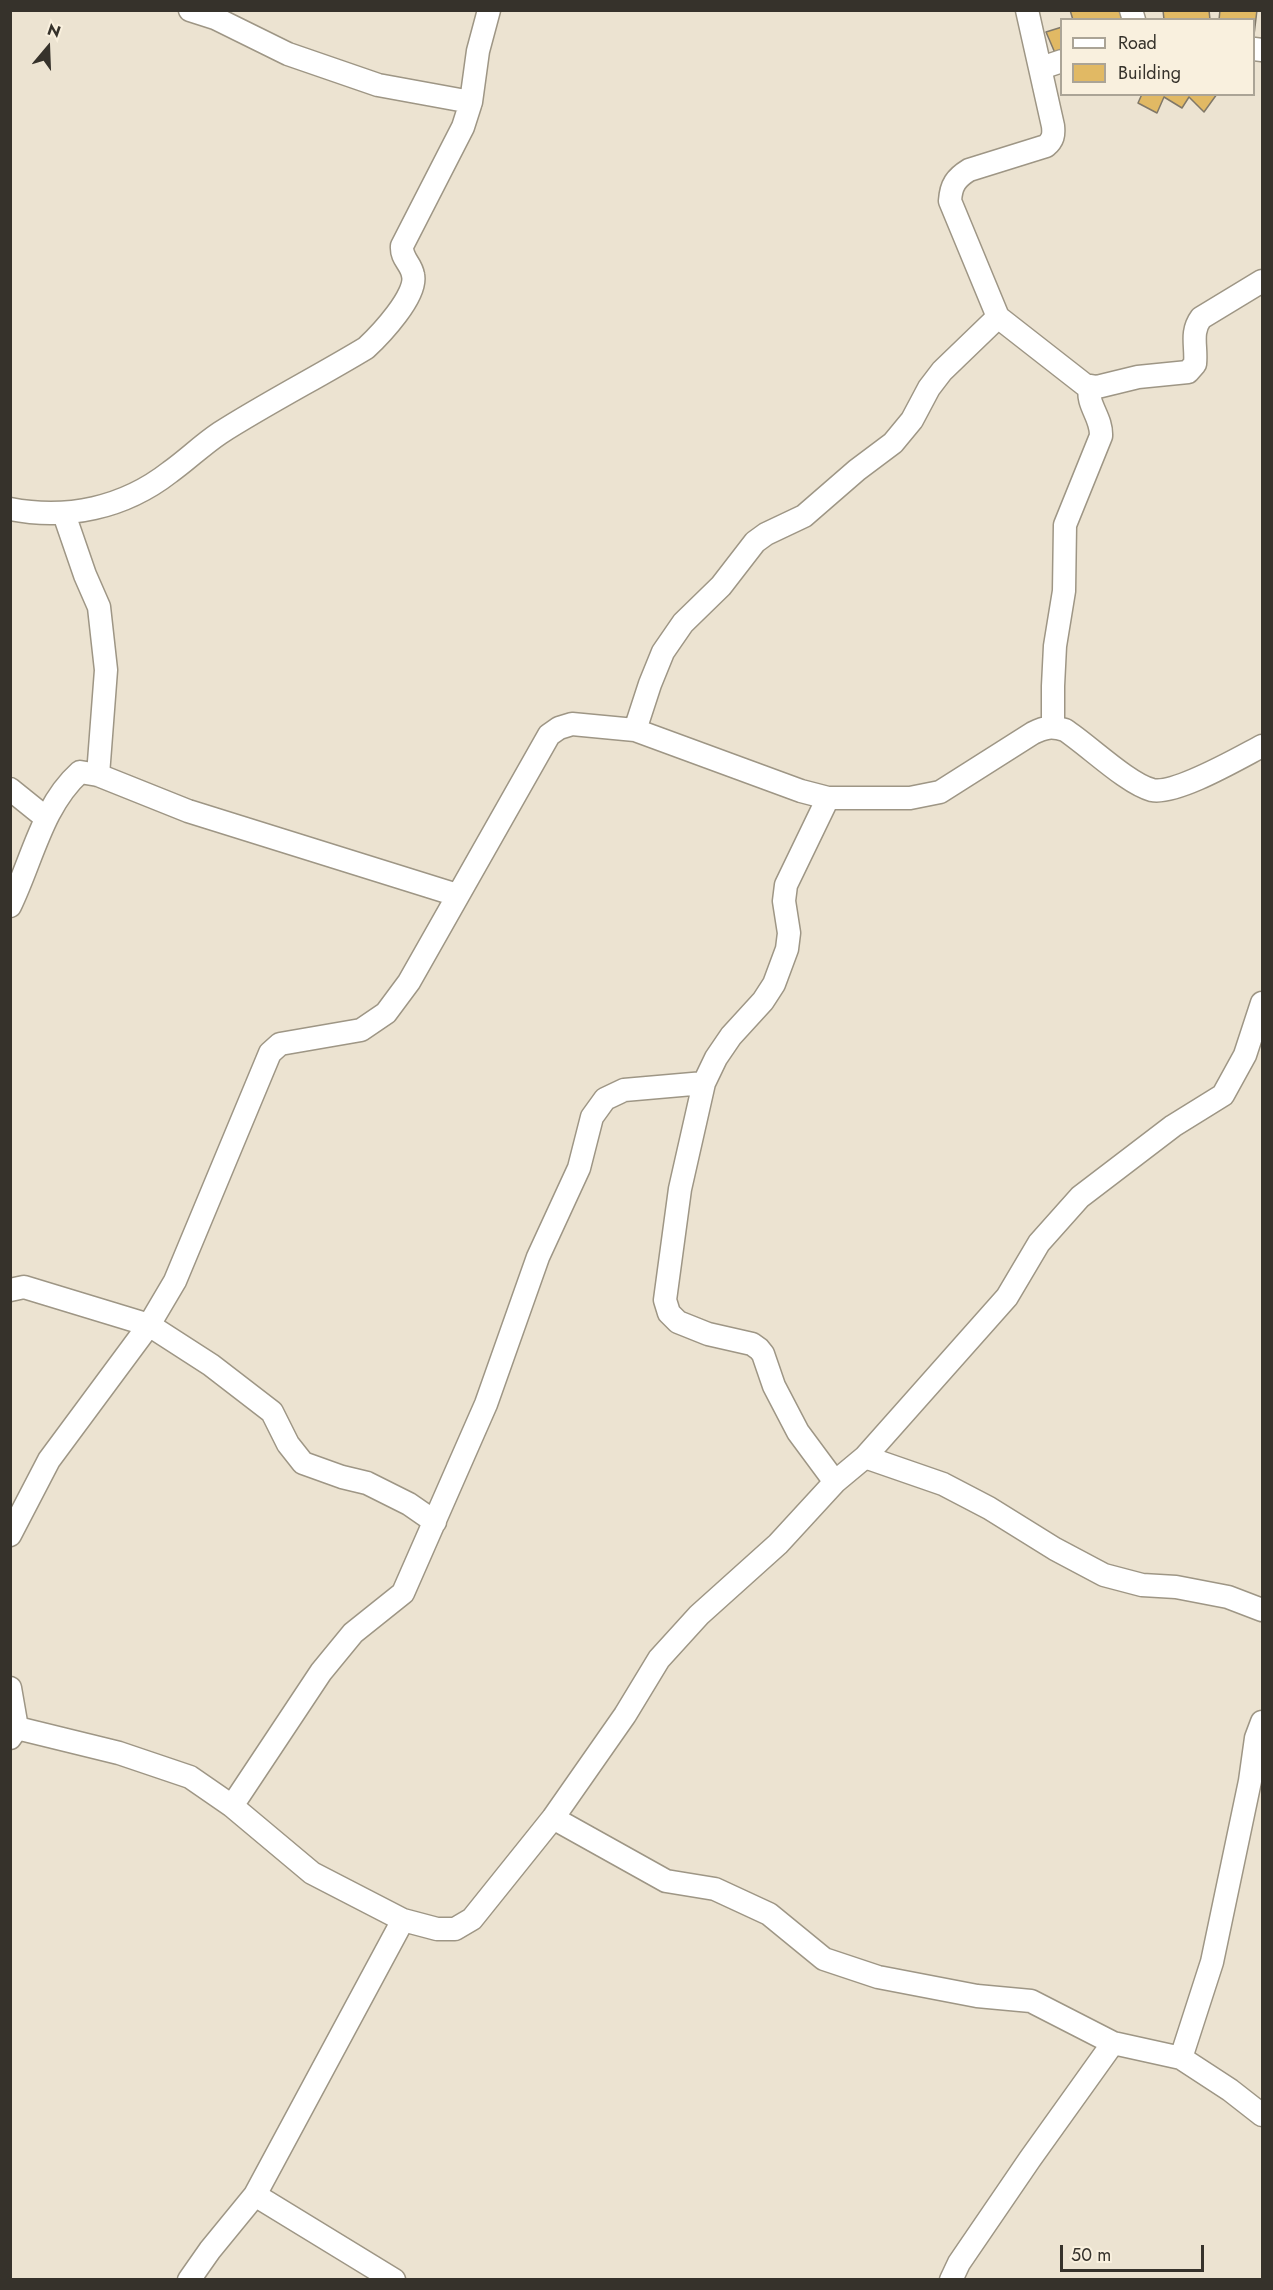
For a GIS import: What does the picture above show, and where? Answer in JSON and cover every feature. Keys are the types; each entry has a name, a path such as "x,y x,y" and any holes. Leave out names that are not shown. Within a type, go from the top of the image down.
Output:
{"street":[{"path":"190,10 215,18 288,54 378,85 471,102"},
{"path":"10,509 36,514 64,514 119,500 145,488 169,473 219,434 356,354 382,333 414,284 413,272 402,253 402,246 463,127 471,102 478,51 489,10"},
{"path":"1027,10 1051,64 1054,134 1052,141 1046,146 969,170 958,177 951,188 950,201 998,317 1090,387 1096,387 1138,377 1188,372 1195,364 1193,333 1201,318 1263,281"},
{"path":"635,730 663,652 683,623 721,586 755,542 766,534 804,516 857,470 893,443 912,420 929,388 942,371 998,317"},
{"path":"1053,727 1055,646 1064,591 1065,525 1101,436 1100,424 1089,401 1090,387"},
{"path":"64,514 99,608 106,670 98,775"},
{"path":"10,1535 49,1460 149,1324 175,1281 270,1053 280,1044 361,1030 386,1013 409,982 549,735 559,728 572,724 635,730 801,791 828,798 910,798 940,792 1042,728 1065,729 1136,783 1153,790 1171,789 1263,746"},
{"path":"10,906 23,880 46,818 65,786 80,772 98,775 188,811 329,853 457,895"},
{"path":"10,789 46,818"},
{"path":"828,798 786,885 784,901 789,933 787,950 774,984 763,1001 731,1036 716,1058 704,1083 680,1189 665,1300 669,1312 678,1322 708,1334 752,1344 759,1348 764,1354 774,1386 798,1432 836,1482"},
{"path":"10,1688 14,1733 119,1753 190,1777 232,1806 312,1873 403,1920 437,1929 455,1929 472,1918 553,1818 625,1715 659,1659 699,1615 777,1544 836,1482 865,1456 1007,1297 1040,1243 1080,1197 1173,1126 1222,1095 1245,1055 1263,1003"},
{"path":"232,1806 321,1672 353,1633 403,1593 486,1404 538,1257 579,1168 592,1117 605,1099 624,1090 704,1083"},
{"path":"10,1290 24,1287 149,1324 211,1365 272,1412 288,1444 303,1463 367,1483 409,1504 435,1522"},
{"path":"865,1456 943,1484 1104,1575 1142,1585 1176,1587 1228,1598 1263,1610"},
{"path":"1181,2058 1212,1962 1250,1781 1256,1738 1263,1722"},
{"path":"553,1818 666,1881 715,1889 769,1914 824,1959 878,1977 977,1996 1031,2001 1113,2043 1181,2058 1263,2115"},
{"path":"189,2280 210,2250 255,2195 403,1920"},
{"path":"951,2280 959,2263 1113,2043"},
{"path":"255,2195 394,2280"}],"building":[{"path":"1070,10 1126,10 1128,18 1072,18"},
{"path":"1163,10 1209,10 1210,18 1164,18"},
{"path":"1220,10 1257,10 1255,27 1255,18 1219,18"},
{"path":"1060,28 1060,52 1055,53 1046,32"},
{"path":"1141,96 1216,96 1204,112 1189,97 1182,108 1164,97 1157,113 1138,103"}]}
